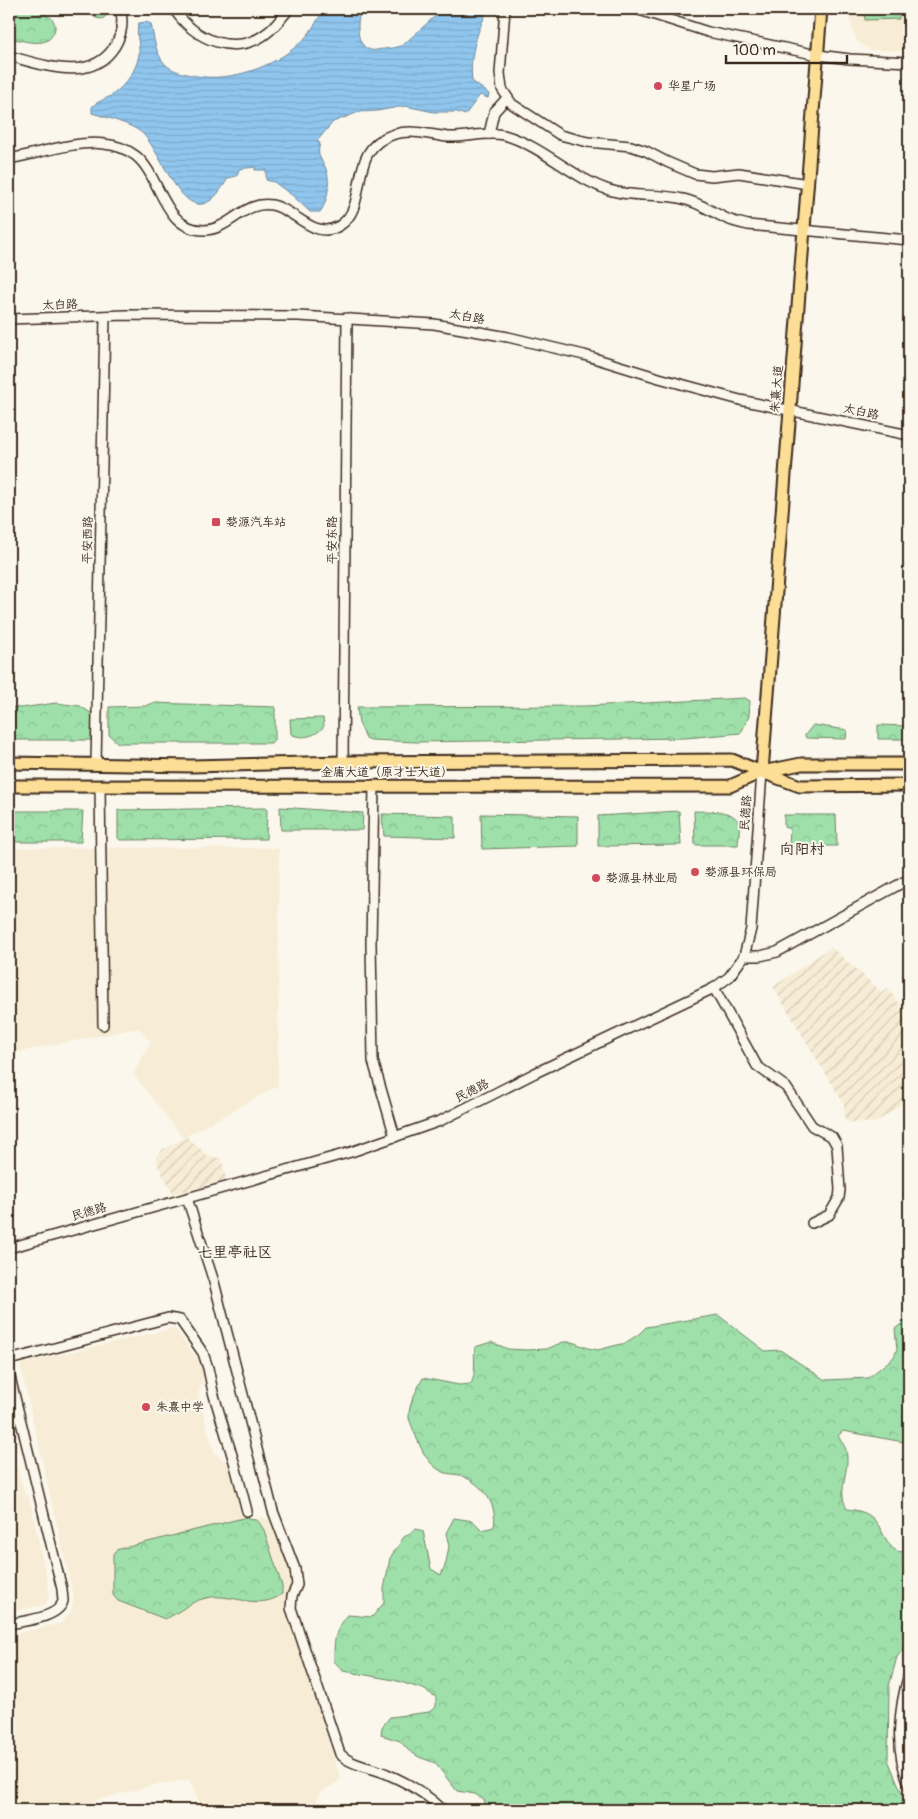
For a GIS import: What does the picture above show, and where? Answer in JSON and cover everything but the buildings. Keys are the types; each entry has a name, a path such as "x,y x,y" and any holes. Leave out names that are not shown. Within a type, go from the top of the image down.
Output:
{"main road":[{"name":"朱熹大道","path":"762,772 821,9"},
{"name":"金庸大道（原才士大道）","path":"9,763 192,766 343,762 732,760 800,786 909,785"},
{"name":"金庸大道（原才士大道）","path":"9,786 730,786 762,772 801,764 909,764"}],"street":[{"path":"9,56 61,69 85,68 101,62 120,37 122,26 120,9"},
{"path":"174,9 200,36 216,43 233,45 253,40 268,32 289,9"},
{"path":"505,9 500,73 502,90 512,104 560,134 588,142 630,146 646,151 695,174 712,176 740,173 808,184"},
{"path":"636,9 708,32 818,55 850,59 909,62"},
{"path":"489,134 494,112 507,98"},
{"path":"9,159 88,143 116,146 126,149 137,157 145,166 175,218 195,229 203,230 220,227 248,208 263,204 284,209 310,226 322,231 340,226 353,209 363,163 368,153 381,140 396,133 414,132 460,137 489,134 505,136 537,150 594,184 609,190 621,193 681,198 703,206 725,219 737,223 909,240"},
{"name":"太白路","path":"9,319 105,316 289,316 434,324 508,337 584,355 740,400 909,435"},
{"name":"平安西路","path":"96,764 105,316"},
{"name":"平安东路","path":"343,762 347,318"},
{"name":"民德路","path":"9,1248 351,1152 440,1121 535,1073 714,988 729,977 744,956 751,929 762,772"},
{"path":"374,786 371,943 373,1061 395,1137"},
{"path":"100,787 103,1025"},
{"path":"744,956 760,956 777,952 909,879"},
{"path":"714,988 757,1066 786,1087 812,1126 832,1138 837,1146 839,1198 828,1215 812,1223"},
{"path":"187,1198 214,1282 274,1511 295,1569 297,1585 292,1596 291,1608 340,1754 347,1761 386,1774 422,1792 443,1810"},
{"path":"9,1360 168,1318 180,1320 203,1353 247,1510"},
{"path":"9,1373 62,1589 63,1602 58,1611 47,1616 9,1624"},
{"path":"909,1674 903,1693 900,1725 904,1773 909,1783"}],"shaded area":[{"path":"846,9 909,9 909,51 870,50 857,41"},
{"path":"9,848 279,848 278,1086 183,1138 133,1074 151,1042 138,1028 9,1054"},
{"path":"831,947 882,992 887,988 909,1015 909,1099 875,1123 845,1122 844,1104 773,987"},
{"path":"187,1137 208,1156 221,1158 227,1181 173,1194 158,1166 156,1158 163,1149"},
{"path":"174,1328 201,1364 204,1376 198,1396 214,1452 229,1465 243,1524 263,1517 270,1520 288,1567 290,1584 285,1605 341,1780 320,1793 313,1810 206,1810 200,1804 189,1780 158,1784 59,1810 9,1810 9,1635 61,1623 71,1611 74,1599 20,1364"},
{"path":"9,1410 18,1447 13,1453 25,1494 29,1497 49,1589 49,1598 45,1605 9,1612"}],"green space":[{"path":"9,9 35,9 53,19 55,28 50,39 39,42 27,42 9,38"},
{"path":"83,9 108,9 106,16 102,19 96,18"},
{"path":"864,9 899,9 899,19 865,20"},
{"path":"745,698 750,701 749,716 741,733 686,738 415,742 371,740 366,738 359,723 357,707 586,706"},
{"path":"56,703 80,706 94,715 94,736 92,740 9,740 9,707 21,708"},
{"path":"153,703 275,707 275,738 271,743 118,743 109,735 109,707 146,706"},
{"path":"323,718 324,726 313,735 300,737 291,734 290,719"},
{"path":"813,725 847,730 846,739 806,738 805,735"},
{"path":"878,725 909,726 909,739 878,739"},
{"path":"280,807 363,813 362,830 281,830"},
{"path":"265,808 267,810 266,839 120,840 118,838 118,810"},
{"path":"9,811 83,811 81,842 9,842"},
{"path":"679,811 681,845 598,846 598,816"},
{"path":"694,811 720,812 733,816 739,825 738,845 695,845"},
{"path":"382,814 455,816 455,838 384,836"},
{"path":"481,814 578,816 578,846 482,849"},
{"path":"784,815 836,815 837,846 789,846 790,829 784,827"},
{"path":"718,1315 765,1351 780,1350 825,1380 868,1378 894,1357 897,1349 895,1329 909,1318 909,1443 843,1431 838,1436 845,1448 847,1458 843,1494 847,1509 856,1510 870,1516 874,1519 893,1549 909,1552 909,1642 897,1657 889,1686 888,1760 909,1810 488,1810 484,1800 475,1794 457,1791 435,1763 419,1757 408,1750 400,1741 381,1735 382,1727 390,1717 429,1712 436,1707 436,1697 423,1689 394,1680 343,1671 334,1661 337,1631 348,1615 372,1617 384,1603 384,1589 390,1558 404,1537 416,1529 423,1531 431,1569 441,1575 446,1563 449,1546 446,1533 454,1518 473,1521 482,1530 494,1527 494,1511 482,1490 462,1476 445,1473 437,1469 424,1454 409,1418 411,1402 423,1378 459,1385 471,1384 475,1347 491,1342 508,1349 526,1350 547,1349 563,1342 572,1342 598,1350 625,1343 646,1327"},
{"path":"247,1517 258,1521 264,1530 282,1586 282,1594 273,1599 254,1602 225,1597 206,1598 194,1602 165,1619 118,1601 113,1595 113,1555 116,1550"}],"water":[{"path":"324,9 361,9 358,25 359,37 364,46 374,50 403,45 443,9 488,9 475,44 471,71 472,81 489,94 488,98 480,95 465,115 457,112 434,112 405,106 359,112 333,122 317,141 320,143 320,157 328,174 327,197 320,212 310,212 274,182 266,180 266,170 255,170 255,167 239,169 237,176 228,178 214,197 201,204 190,201 179,191 151,144 142,133 125,124 92,113 94,105 117,91 133,72 139,54 137,30 139,23 146,22 151,24 157,50 168,67 197,76 224,77 252,71 290,52 307,36"}],"place":[{"name":"华星广场","path":"658,86"},
{"name":"婺源汽车站","path":"216,522"},
{"name":"婺源县环保局","path":"695,872"},
{"name":"婺源县林业局","path":"596,878"},
{"name":"朱熹中学","path":"146,1407"}],"district":[{"name":"向阳村","path":"802,849"},
{"name":"七里亭社区","path":"235,1252"}]}
